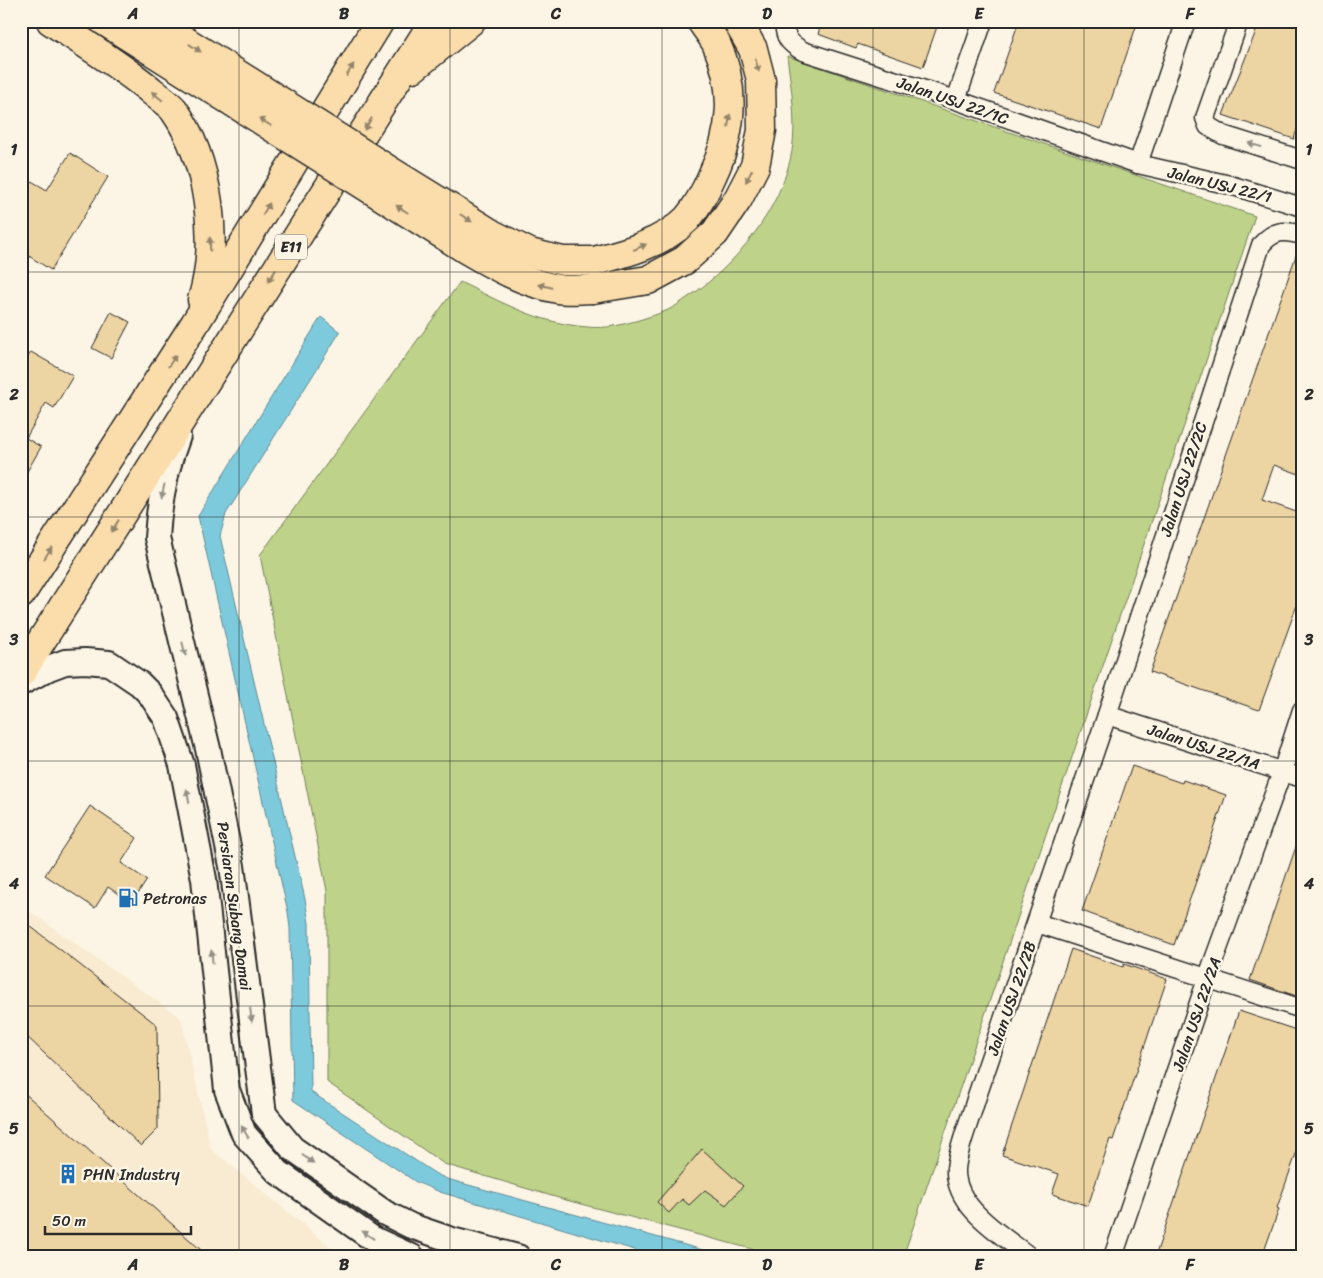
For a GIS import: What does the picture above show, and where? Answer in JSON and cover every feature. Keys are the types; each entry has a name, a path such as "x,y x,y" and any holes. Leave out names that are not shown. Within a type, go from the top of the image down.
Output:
{"highway":[{"path":"51,21 134,76 173,109 189,138 203,176 208,205 211,247 208,281 194,325"},
{"path":"104,21 500,269 530,282 559,289 593,289 648,280 685,260 715,233 738,199 754,166 762,130 762,80 753,49 738,21"},
{"path":"154,21 492,234 530,253 563,261 594,261 627,253 660,239 687,218 707,189 722,154 730,118 728,78 716,42 701,21"},
{"name":"E11","path":"21,594 194,325 380,21"},
{"name":"E11","path":"21,674 434,21"},
{"path":"394,83 470,21"}],"street":[{"name":"Jalan USJ 22/1C","path":"784,21 784,33 788,40 803,51 956,100 1138,164"},
{"path":"956,100 983,21"},
{"path":"1138,164 1186,21"},
{"path":"1239,21 1205,118 1208,126 1223,135 1302,160"},
{"name":"Jalan USJ 22/1","path":"1138,164 1230,185 1302,206"},
{"name":"Jalan USJ 22/2C","path":"1107,715 1261,245 1270,234 1283,232 1302,235"},
{"name":"Persiaran Subang Damai","path":"188,411 171,454 159,509 157,538 208,749 232,866 264,1114 292,1148 385,1213 411,1226 452,1240 518,1257"},
{"name":"Persiaran Subang Damai","path":"21,683 65,662 85,660 109,663 140,684 150,694 166,718 182,765 204,879 227,1090 244,1134 278,1172 373,1239 412,1257"},
{"name":"Jalan USJ 22/1A","path":"1107,715 1302,778"},
{"name":"Jalan USJ 22/2B","path":"1030,1257 976,1214 966,1202 959,1188 956,1170 976,1099 1107,715"},
{"name":"Jalan USJ 22/2A","path":"1112,1257 1207,979 1301,717"},
{"path":"1037,923 1302,1009"}],"shaded area":[{"path":"21,905 181,1018 211,1149 343,1257 21,1257"}],"green space":[{"path":"787,56 1255,216 903,1257 782,1257 562,1199 444,1164 327,1082 327,891 260,555 460,282 537,317 569,325 601,327 632,322 671,309 705,285 722,270 754,234 778,194 787,172 792,151 794,127"}],"water":[{"path":"321,317 340,332 226,514 220,536 309,923 311,1092 436,1174 447,1179 728,1257 658,1257 440,1192 416,1182 293,1100 290,928 288,912 198,516"}],"building":[{"path":"822,21 939,21 923,67 858,44 856,48 818,34"},
{"path":"1019,21 1138,21 1101,129 994,93"},
{"path":"1260,21 1302,21 1302,114 1294,139 1223,115"},
{"path":"70,153 108,177 51,270 21,251 21,175 47,190"},
{"path":"1299,247 1302,248 1302,475 1274,465 1262,500 1302,514 1302,591 1259,710 1150,672"},
{"path":"111,312 130,322 111,358 92,348"},
{"path":"31,352 73,376 54,408 46,403 26,438 41,447 21,482 21,368"},
{"path":"1132,766 1182,783 1183,780 1226,795 1174,945 1082,911"},
{"path":"90,806 137,838 121,863 147,880 132,903 108,887 95,908 45,875"},
{"path":"1299,838 1302,838 1302,998 1250,980"},
{"path":"21,919 157,1025 158,1129 141,1146 21,1031"},
{"path":"1071,949 1123,967 1124,964 1167,979 1113,1140 1110,1139 1088,1206 1052,1194 1059,1174 1002,1155"},
{"path":"1239,1011 1302,1032 1302,1137 1277,1208 1279,1209 1262,1257 1155,1257"},
{"name":"PHN Industry","path":"21,1090 209,1257 21,1257"},
{"path":"702,1149 743,1186 726,1205 705,1190 689,1205 682,1199 669,1213 657,1202"}],"place":[{"name":"Petronas","path":"128,898"},
{"name":"PHN Industry","path":"68,1174"}]}
